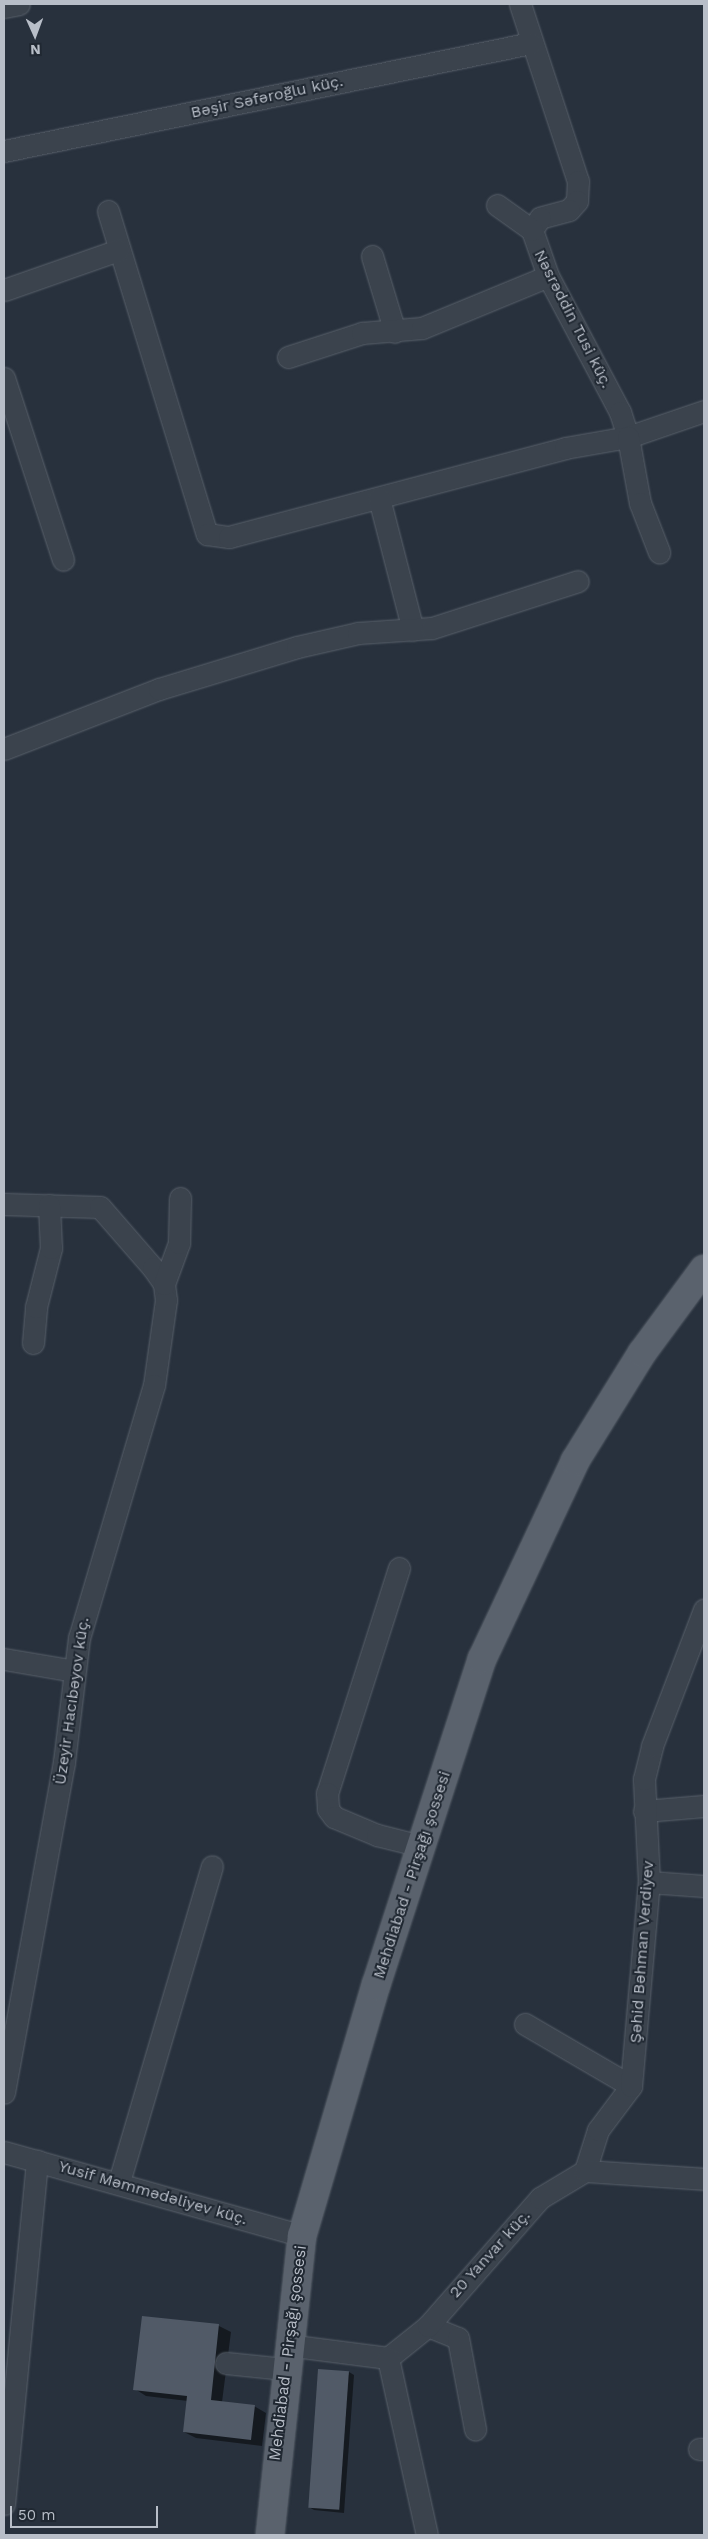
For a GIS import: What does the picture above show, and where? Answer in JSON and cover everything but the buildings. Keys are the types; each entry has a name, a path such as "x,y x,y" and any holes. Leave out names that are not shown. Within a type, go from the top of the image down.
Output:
{"main road":[{"name":"Mehdiabad - Pirşağı şossesi","path":"270,2535 286,2357 302,2236 421,1846 482,1659 541,1525 618,1388 704,1269"}],"street":[{"path":"4,7 19,4"},
{"name":"Nəsrəddin Tusi küç.","path":"520,4 579,191 569,210 540,218 532,230 548,276 620,412 628,437 640,503 659,552"},
{"name":"Bəşir Səfəroğlu küç.","path":"4,151 531,42"},
{"path":"497,205 532,230"},
{"path":"108,211 118,250 207,534 229,537 566,448 628,437 704,411"},
{"path":"4,290 118,250"},
{"path":"372,256 395,332"},
{"path":"288,357 362,333 395,332 422,328 548,276"},
{"path":"4,378 64,560"},
{"path":"380,498 413,630"},
{"path":"4,749 159,689 297,647 358,633 413,630 462,620 578,581"},
{"path":"164,1284 179,1243 180,1198"},
{"path":"4,1204 88,1203 108,1211 164,1284"},
{"path":"34,1342 36,1307 52,1248 49,1204"},
{"name":"Üzeyir Hacıbəyov küç.","path":"4,2093 59,1791 74,1671 85,1612 154,1384 166,1300 164,1284"},
{"path":"399,1568 327,1793 328,1809 334,1817 377,1835 421,1846"},
{"name":"Şəhid Bəhman Verdiyev","path":"631,2086 649,1882 644,1811 652,1746 704,1610"},
{"path":"4,1659 74,1671"},
{"path":"644,1811 704,1806"},
{"path":"119,2182 212,1866"},
{"path":"649,1882 704,1886"},
{"path":"525,2024 631,2086 598,2130 585,2171 704,2179"},
{"name":"Yusif Məmmədəliyev küç.","path":"4,2152 119,2182 302,2236"},
{"path":"4,2504 37,2161"},
{"name":"20 Yanvar küç.","path":"388,2358 428,2326 540,2198 585,2171"},
{"path":"428,2326 458,2338 476,2429"},
{"path":"226,2363 286,2357 388,2358 427,2535"}]}
